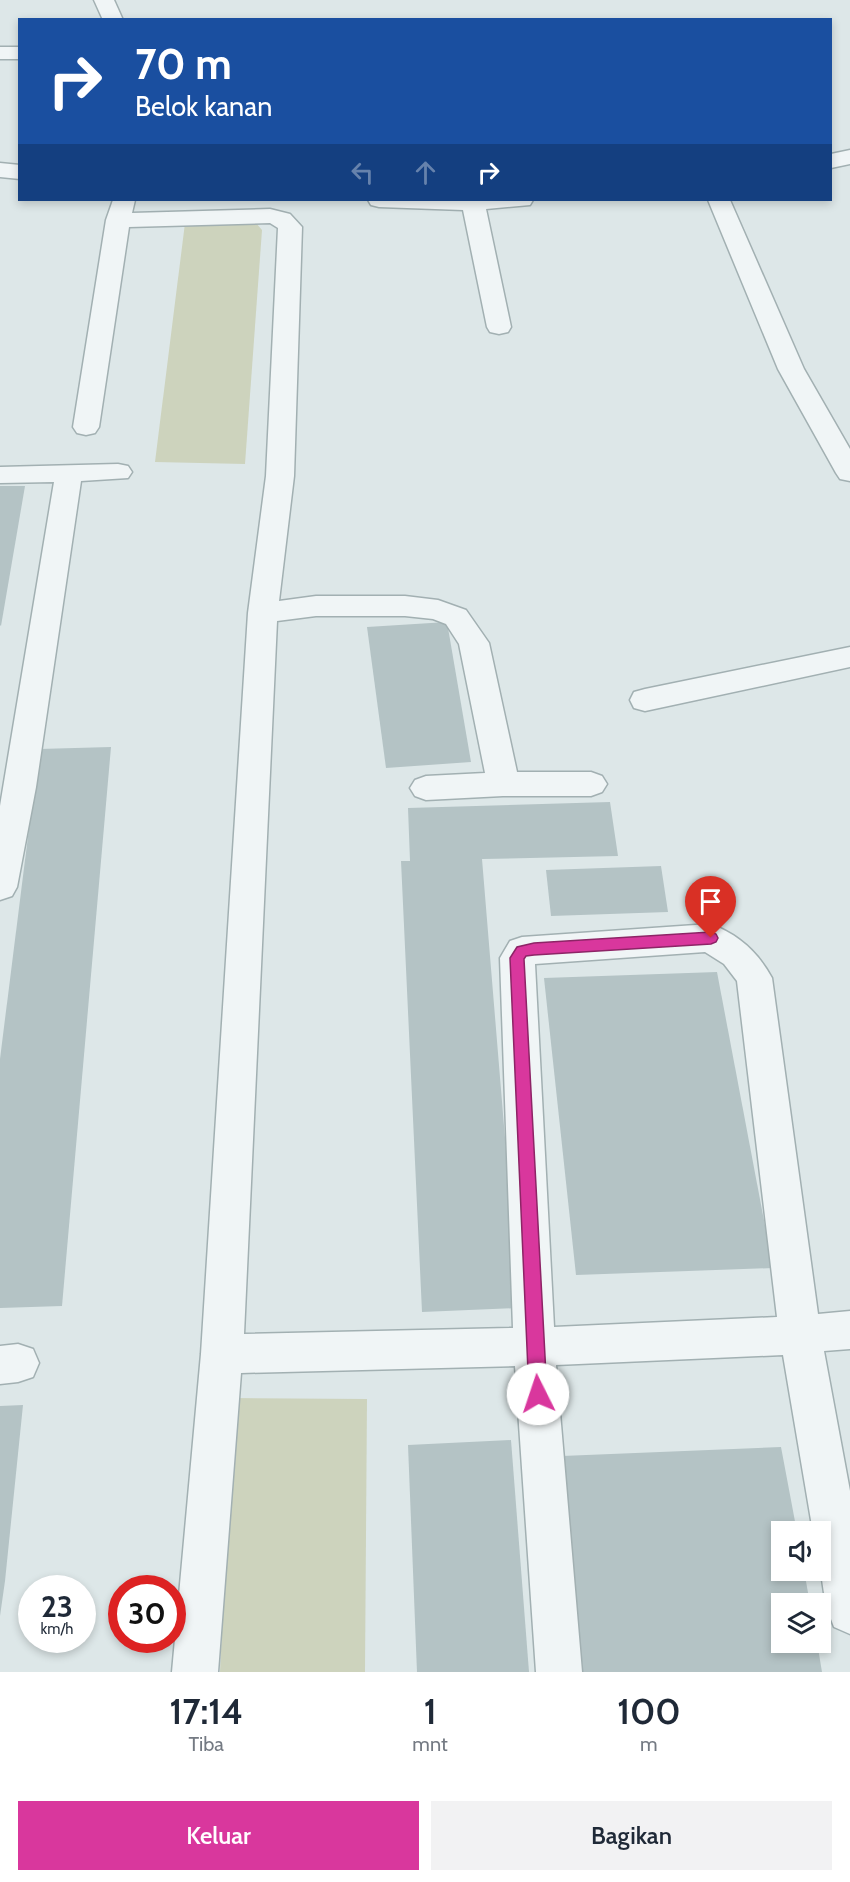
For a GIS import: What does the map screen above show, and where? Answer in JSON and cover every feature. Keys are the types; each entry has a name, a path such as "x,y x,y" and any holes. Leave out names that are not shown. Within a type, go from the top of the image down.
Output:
{"street":[{"path":"104,0 112,18"},
{"path":"0,53 18,53"},
{"path":"832,162 850,157"},
{"path":"0,170 18,172"},
{"path":"410,201 473,203 506,201"},
{"path":"719,201 791,369 850,473"},
{"path":"473,203 499,327"},
{"path":"86,427 121,210 270,216 282,219 290,227 280,476 263,613 222,1354 195,1672"},
{"path":"0,475 118,472"},
{"path":"0,886 20,787 69,473"},
{"path":"263,613 316,606 405,606 438,610 456,617 474,643 503,784"},
{"path":"645,700 850,657"},
{"path":"426,788 503,784 591,784"},
{"path":"560,1672 534,1348 517,958 522,951 711,938 736,954 754,978 800,1335 850,1611"},
{"path":"222,1354 351,1349 534,1348 800,1335 850,1330"}],"green space":[{"path":"185,223 256,223 262,230 245,464 155,462"},
{"path":"233,1398 367,1399 365,1672 220,1672"}],"building":[{"path":"0,486 25,486 1,626 0,625"},
{"path":"447,622 471,762 386,768 367,627"},
{"path":"111,747 62,1306 0,1308 0,1059 39,749"},
{"path":"610,802 618,856 482,859 519,1308 422,1312 401,861 410,861 408,808"},
{"path":"661,866 668,912 551,916 546,870"},
{"path":"717,972 773,1268 576,1275 544,978"},
{"path":"23,1405 5,1581 0,1616 0,1406"},
{"path":"511,1440 529,1672 417,1672 408,1445"},
{"path":"781,1447 795,1521 771,1521 771,1581 806,1581 808,1593 771,1593 771,1653 819,1653 822,1672 583,1672 562,1456"}],"route":[{"path":"538,1394 517,958 522,951 534,949 711,938"}]}
